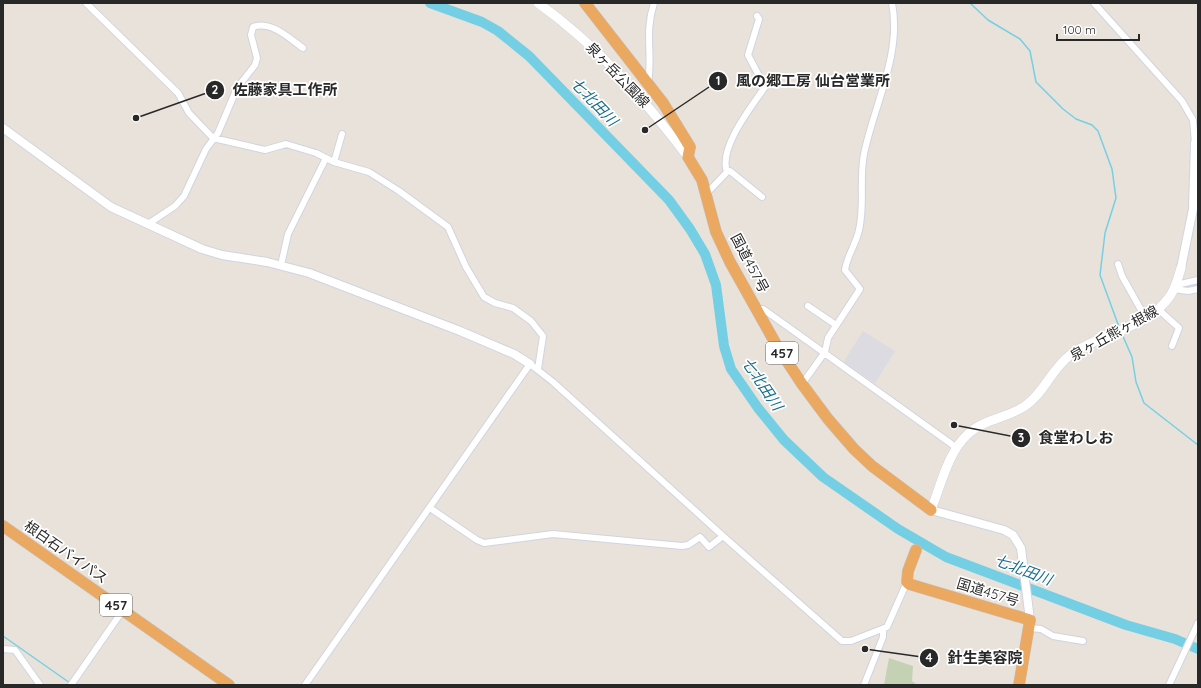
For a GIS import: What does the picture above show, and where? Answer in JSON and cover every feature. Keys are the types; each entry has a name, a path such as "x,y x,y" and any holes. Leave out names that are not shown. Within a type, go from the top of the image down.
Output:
{"highway":[{"name":"国道457号","path":"585,3 648,85 686,138 690,147 688,157 702,180 707,193 716,232 730,262 777,346 802,384 828,419 854,449 872,466 931,510"},
{"name":"根白石バイパス","path":"3,526 230,685"},
{"path":"907,582 908,570 916,550"},
{"name":"国道457号","path":"907,582 1030,624"},
{"path":"1020,685 1030,624"}],"main road":[{"name":"泉ヶ岳公園線","path":"538,3 583,40 628,82 688,157"},
{"name":"泉ヶ丘熊ヶ根線","path":"931,510 957,448 973,430 1016,411 1032,400 1039,393 1057,368 1070,355 1126,328 1158,309 1175,287 1181,268"}],"street":[{"path":"86,3 178,93 189,113 213,138 265,150 286,144 316,153 334,162 369,172 399,191 448,228 466,267 484,297 495,303 513,308 531,321 543,336 538,369"},
{"path":"648,85 650,73 648,32 650,16 654,3"},
{"path":"802,384 825,352 828,338 860,289 845,270 859,230 863,196 861,180 864,155 883,91 892,45 894,12 892,3"},
{"path":"1094,3 1182,101 1193,120 1195,143 1193,209 1181,268"},
{"path":"727,172 724,162 732,140 747,113 765,87 748,55 759,19 758,16"},
{"path":"148,224 175,206 184,196 213,138 218,133 237,88 256,62 257,58 251,35 253,27 262,25 275,29 303,48"},
{"path":"3,128 111,207 209,252 281,265 328,280 460,331 514,354 538,369 842,641 851,641 883,630 886,627 907,582"},
{"path":"334,162 342,134"},
{"path":"281,265 288,234 326,158"},
{"path":"727,172 730,171 762,197"},
{"path":"707,193 727,172"},
{"path":"1118,264 1122,276 1145,317"},
{"path":"1175,287 1198,280"},
{"path":"1175,287 1188,291 1198,289"},
{"path":"808,306 836,325"},
{"path":"757,309 763,309 825,352 957,448"},
{"path":"1158,309 1179,328 1172,346"},
{"path":"305,685 530,364"},
{"path":"430,508 477,540 484,543 553,534 682,546 688,545 700,537 708,547 723,536"},
{"path":"931,510 1009,532 1020,544 1023,557 1030,624 1053,636 1083,642"},
{"path":"73,682 123,610"},
{"path":"1169,685 1198,623"},
{"path":"864,685 883,637 883,630"},
{"path":"3,650 9,648 15,650 40,685"}],"shaded area":[{"path":"863,331 895,351 875,383 843,363"}],"green space":[{"path":"889,658 913,666 912,681 917,685 884,685"}],"waterway":[{"name":"七北田川","path":"430,3 482,22 498,31 529,56 669,200 690,229 705,254 716,285 724,346 731,369 758,408 784,440 823,477 898,529 946,557 1126,625 1175,639 1198,649"},
{"path":"970,3 988,20 1020,39 1030,51 1036,82 1063,109 1076,119 1092,125 1098,131 1112,169 1116,198 1105,233 1100,275 1119,327"},
{"path":"1122,334 1132,357 1136,382 1144,403 1198,445"},
{"path":"3,636 70,683"}],"place":[{"name":"佐藤家具工作所","path":"136,118"},
{"name":"風の郷工房 仙台営業所","path":"645,130"},
{"name":"食堂わしお","path":"954,425"},
{"name":"針生美容院","path":"865,649"}]}
